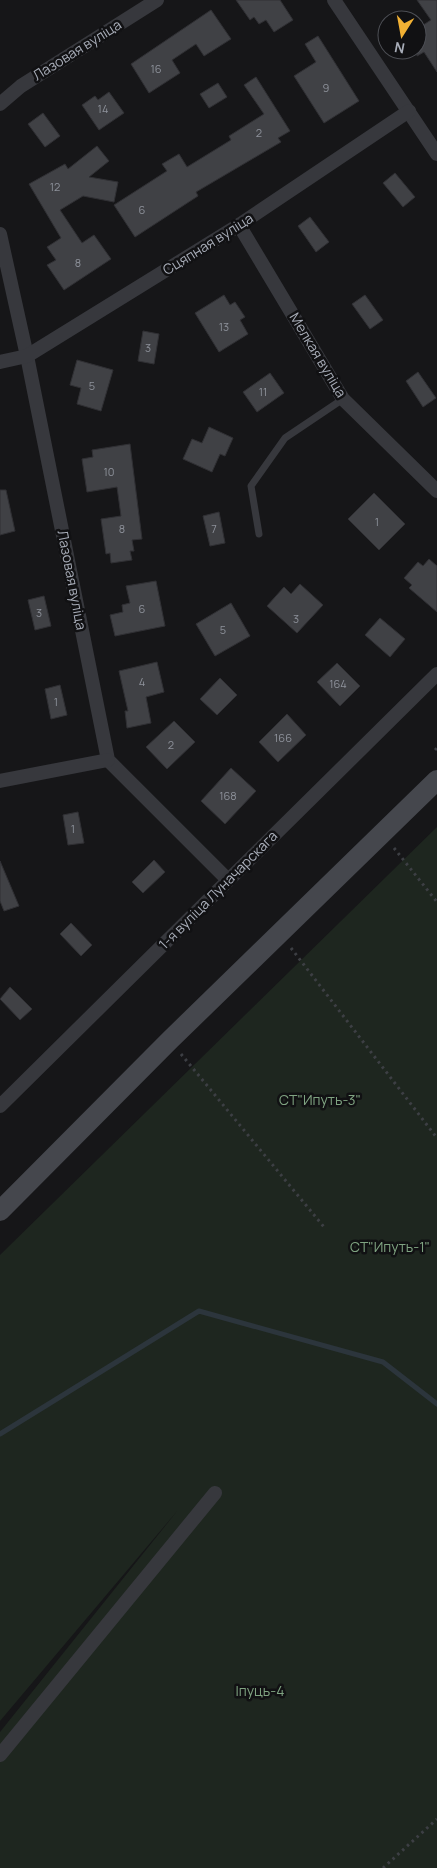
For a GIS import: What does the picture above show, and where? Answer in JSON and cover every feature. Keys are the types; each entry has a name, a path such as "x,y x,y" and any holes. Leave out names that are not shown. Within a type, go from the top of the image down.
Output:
{"street":[{"name":"Лазовая вуліца","path":"0,104 21,86 157,0"},
{"path":"334,0 437,154"},
{"name":"Сцяпная вуліца","path":"0,362 27,356 239,225 409,111"},
{"name":"Мелкая вуліца","path":"239,225 343,399 437,491"},
{"name":"Лазовая вуліца","path":"0,234 27,356 108,760"},
{"name":"1-я вуліца Луначарскага","path":"0,1106 437,674"},
{"path":"0,781 108,760 228,880"},
{"path":"0,1211 170,1040 437,780"},
{"path":"0,1755 215,1493"}],"lane":[{"path":"259,534 251,486 285,438 343,399"}],"path":[{"path":"382,833 437,902"},
{"path":"280,933 437,1138"},
{"path":"170,1040 324,1227"},
{"path":"383,1868 437,1819"}],"green space":[{"path":"437,827 437,1868 0,1868 0,1732 178,1510 0,1721 0,1255"}],"building":[{"path":"236,0 280,0 293,20 274,32 266,20 259,24 254,17 250,20"},
{"path":"417,0 437,0 437,72 427,57 427,23 431,20 427,14 427,10 424,10"},
{"path":"211,10 231,39 204,56 196,44 172,60 180,73 149,93 131,64"},
{"path":"318,36 359,101 324,123 294,76 316,62 305,44"},
{"path":"256,77 290,131 278,138 281,142 196,192 198,196 135,237 114,205 167,171 162,164 179,154 187,167 231,140 229,136 264,114 244,85"},
{"path":"218,83 227,97 209,108 200,94"},
{"path":"109,92 124,113 99,130 82,105 95,96 98,100"},
{"path":"43,113 60,136 45,147 28,124"},
{"path":"97,146 109,161 89,177 118,182 114,202 83,196 60,210 82,243 94,235 111,259 64,290 47,265 56,260 47,247 61,238 29,184 65,164 68,169"},
{"path":"395,173 415,197 403,207 383,183"},
{"path":"310,217 329,242 316,252 298,226"},
{"path":"224,295 230,305 235,302 245,317 240,320 248,334 219,352 195,313"},
{"path":"365,295 383,320 370,329 352,304"},
{"path":"143,331 159,334 154,364 138,361"},
{"path":"77,360 113,370 101,411 77,404 81,388 70,385"},
{"path":"418,372 436,398 423,407 406,381"},
{"path":"270,373 284,393 257,412 243,392"},
{"path":"209,427 233,438 225,456 220,454 212,472 183,459 192,439 202,443"},
{"path":"130,444 142,539 132,540 134,551 130,551 132,560 111,563 110,553 106,554 101,519 121,516 117,487 87,492 82,459 93,457 92,450"},
{"path":"0,490 6,490 15,531 0,535"},
{"path":"374,493 405,524 379,550 348,519"},
{"path":"219,512 225,543 210,546 203,516"},
{"path":"429,559 437,566 437,612 409,588 412,585 404,578 418,562 423,566"},
{"path":"156,581 165,626 115,636 110,615 123,612 122,605 130,603 126,586"},
{"path":"300,584 323,605 297,633 267,606 284,587 291,594"},
{"path":"44,596 51,626 35,630 28,600"},
{"path":"231,603 250,636 215,656 196,624"},
{"path":"380,618 405,639 390,657 365,635"},
{"path":"157,662 164,692 146,697 151,723 127,728 125,711 128,711 119,671"},
{"path":"337,663 360,686 340,706 317,682"},
{"path":"220,678 237,695 217,715 200,699"},
{"path":"60,685 67,715 51,719 45,689"},
{"path":"287,714 306,735 278,762 259,742"},
{"path":"174,721 195,742 167,769 146,747"},
{"path":"231,768 256,791 225,824 201,801"},
{"path":"78,812 84,843 68,845 63,815"},
{"path":"154,860 165,872 143,893 132,882"},
{"path":"0,861 19,906 4,911 0,901"},
{"path":"71,923 92,945 81,956 60,934"},
{"path":"10,987 32,1009 20,1020 0,999"}],"waterway":[{"path":"0,1434 199,1311 383,1362 437,1404"}],"park label":[{"name":"СТ\"Ипуть-3\"","path":"320,1100"},
{"name":"СТ\"Ипуть-1\"","path":"390,1247"},
{"name":"Іпуць-4","path":"260,1691"}]}
